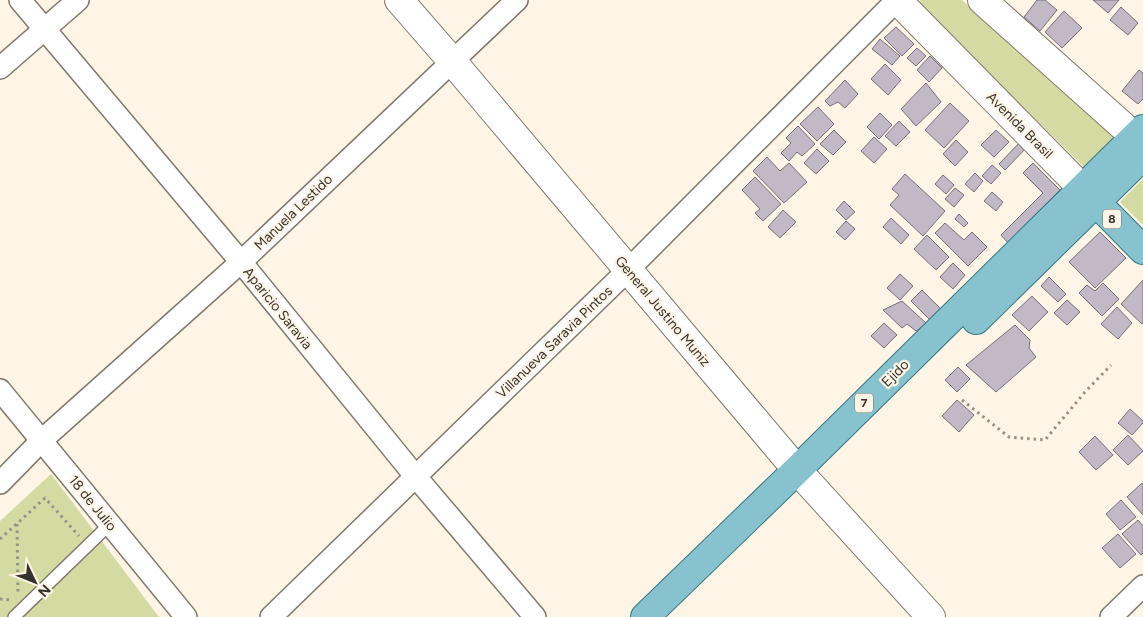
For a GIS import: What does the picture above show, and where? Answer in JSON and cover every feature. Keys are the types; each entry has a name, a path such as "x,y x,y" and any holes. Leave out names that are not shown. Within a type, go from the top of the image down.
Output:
{"main road":[{"name":"Ejido","path":"670,617 803,477 1089,195 1141,141"},
{"name":"Avenida Brasil","path":"1089,195 1143,250"},
{"name":"Ejido","path":"645,617 803,477"}],"street":[{"name":"Aparicio Saravia","path":"20,0 241,262 416,477 534,617"},
{"path":"0,68 78,0"},
{"name":"General Justino Muniz","path":"399,0 803,477 931,617"},
{"name":"Manuela Lestido","path":"0,483 42,440 241,262 517,0"},
{"name":"Avenida Brasil","path":"897,0 1089,195"},
{"name":"Villanueva Saravia Pintos","path":"271,617 628,270 897,0"},
{"path":"982,0 1141,141"},
{"name":"18 de Julio","path":"0,390 186,617"},
{"path":"1112,617 1143,586"}],"lane":[{"path":"14,617 110,524"}],"path":[{"path":"962,400 1009,438 1045,440 1085,392 1111,365"},
{"path":"0,539 45,498 88,546"},
{"path":"17,524 18,601"}],"green space":[{"path":"921,0 962,0 1114,138 1084,167 918,3"},
{"path":"1143,179 1143,225 1120,202"},
{"path":"51,474 159,617 0,617 0,521"}],"building":[{"path":"1037,0 1045,0 1057,10 1040,31 1024,17"},
{"path":"1093,0 1119,0 1108,13"},
{"path":"1121,7 1138,23 1128,35 1110,20"},
{"path":"1064,11 1082,28 1062,48 1045,32"},
{"path":"896,27 914,44 902,56 884,38"},
{"path":"880,39 900,56 892,65 872,49"},
{"path":"917,48 926,56 916,66 907,58"},
{"path":"930,56 942,68 929,82 917,70"},
{"path":"885,64 901,80 888,95 871,79"},
{"path":"1139,70 1143,73 1143,99 1138,104 1122,91"},
{"path":"845,80 858,94 845,108 838,102 830,106 825,101"},
{"path":"926,83 941,102 916,126 901,109"},
{"path":"950,103 969,121 944,148 925,130"},
{"path":"818,107 834,124 817,141 800,124"},
{"path":"880,113 892,125 879,139 867,127"},
{"path":"899,121 910,132 896,146 885,136"},
{"path":"798,126 815,144 802,156 797,152 789,161 781,153 791,143 786,138"},
{"path":"834,130 846,142 833,155 820,144"},
{"path":"996,130 1009,142 994,157 981,145"},
{"path":"874,137 887,149 874,163 861,151"},
{"path":"956,140 968,152 955,166 943,154"},
{"path":"1022,140 1028,146 1005,170 999,164"},
{"path":"817,149 829,161 816,174 804,163"},
{"path":"767,157 780,171 789,163 807,182 784,203 753,171"},
{"path":"1033,163 1060,190 1008,243 1001,235 1043,193 1023,173"},
{"path":"992,165 1001,173 991,184 982,176"},
{"path":"975,173 983,181 974,192 965,184"},
{"path":"905,174 945,211 923,236 890,205 899,195 892,189"},
{"path":"943,175 954,185 946,194 935,184"},
{"path":"755,177 781,204 763,221 755,213 760,209 742,190"},
{"path":"955,188 964,195 954,207 945,199"},
{"path":"992,192 1003,202 996,211 984,201"},
{"path":"844,201 855,212 846,220 836,210"},
{"path":"783,210 796,222 780,238 768,227"},
{"path":"959,214 968,223 964,227 955,219"},
{"path":"891,218 909,235 901,244 883,227"},
{"path":"846,221 855,229 845,240 836,232"},
{"path":"945,223 964,240 972,232 987,247 968,266 935,233"},
{"path":"1100,232 1126,258 1095,288 1069,262"},
{"path":"927,235 949,257 936,270 914,249"},
{"path":"953,263 965,275 953,289 940,277"},
{"path":"900,274 913,286 900,300 887,288"},
{"path":"1049,277 1066,294 1058,302 1041,286"},
{"path":"1143,280 1143,323 1142,324 1121,304"},
{"path":"1103,283 1119,299 1102,316 1079,293 1087,285 1095,291"},
{"path":"922,290 941,309 930,320 911,301"},
{"path":"1032,296 1048,312 1029,331 1012,315"},
{"path":"1067,300 1080,312 1067,325 1054,313"},
{"path":"902,301 927,324 916,331 907,324 902,328 883,310"},
{"path":"1117,307 1132,323 1118,339 1101,324"},
{"path":"884,323 897,335 884,348 871,336"},
{"path":"1015,325 1030,340 1029,348 1036,357 996,392 966,365"},
{"path":"958,367 970,379 957,392 945,380"},
{"path":"957,400 974,415 959,432 942,416"},
{"path":"1130,409 1143,421 1132,435 1118,423"},
{"path":"1128,435 1143,451 1128,465 1113,450"},
{"path":"1095,436 1113,455 1096,470 1079,452"},
{"path":"1143,484 1143,515 1127,497"},
{"path":"1121,500 1136,517 1120,530 1106,514"},
{"path":"1138,520 1143,526 1143,553 1141,555 1122,534"},
{"path":"1118,534 1136,554 1120,568 1102,548"}]}
